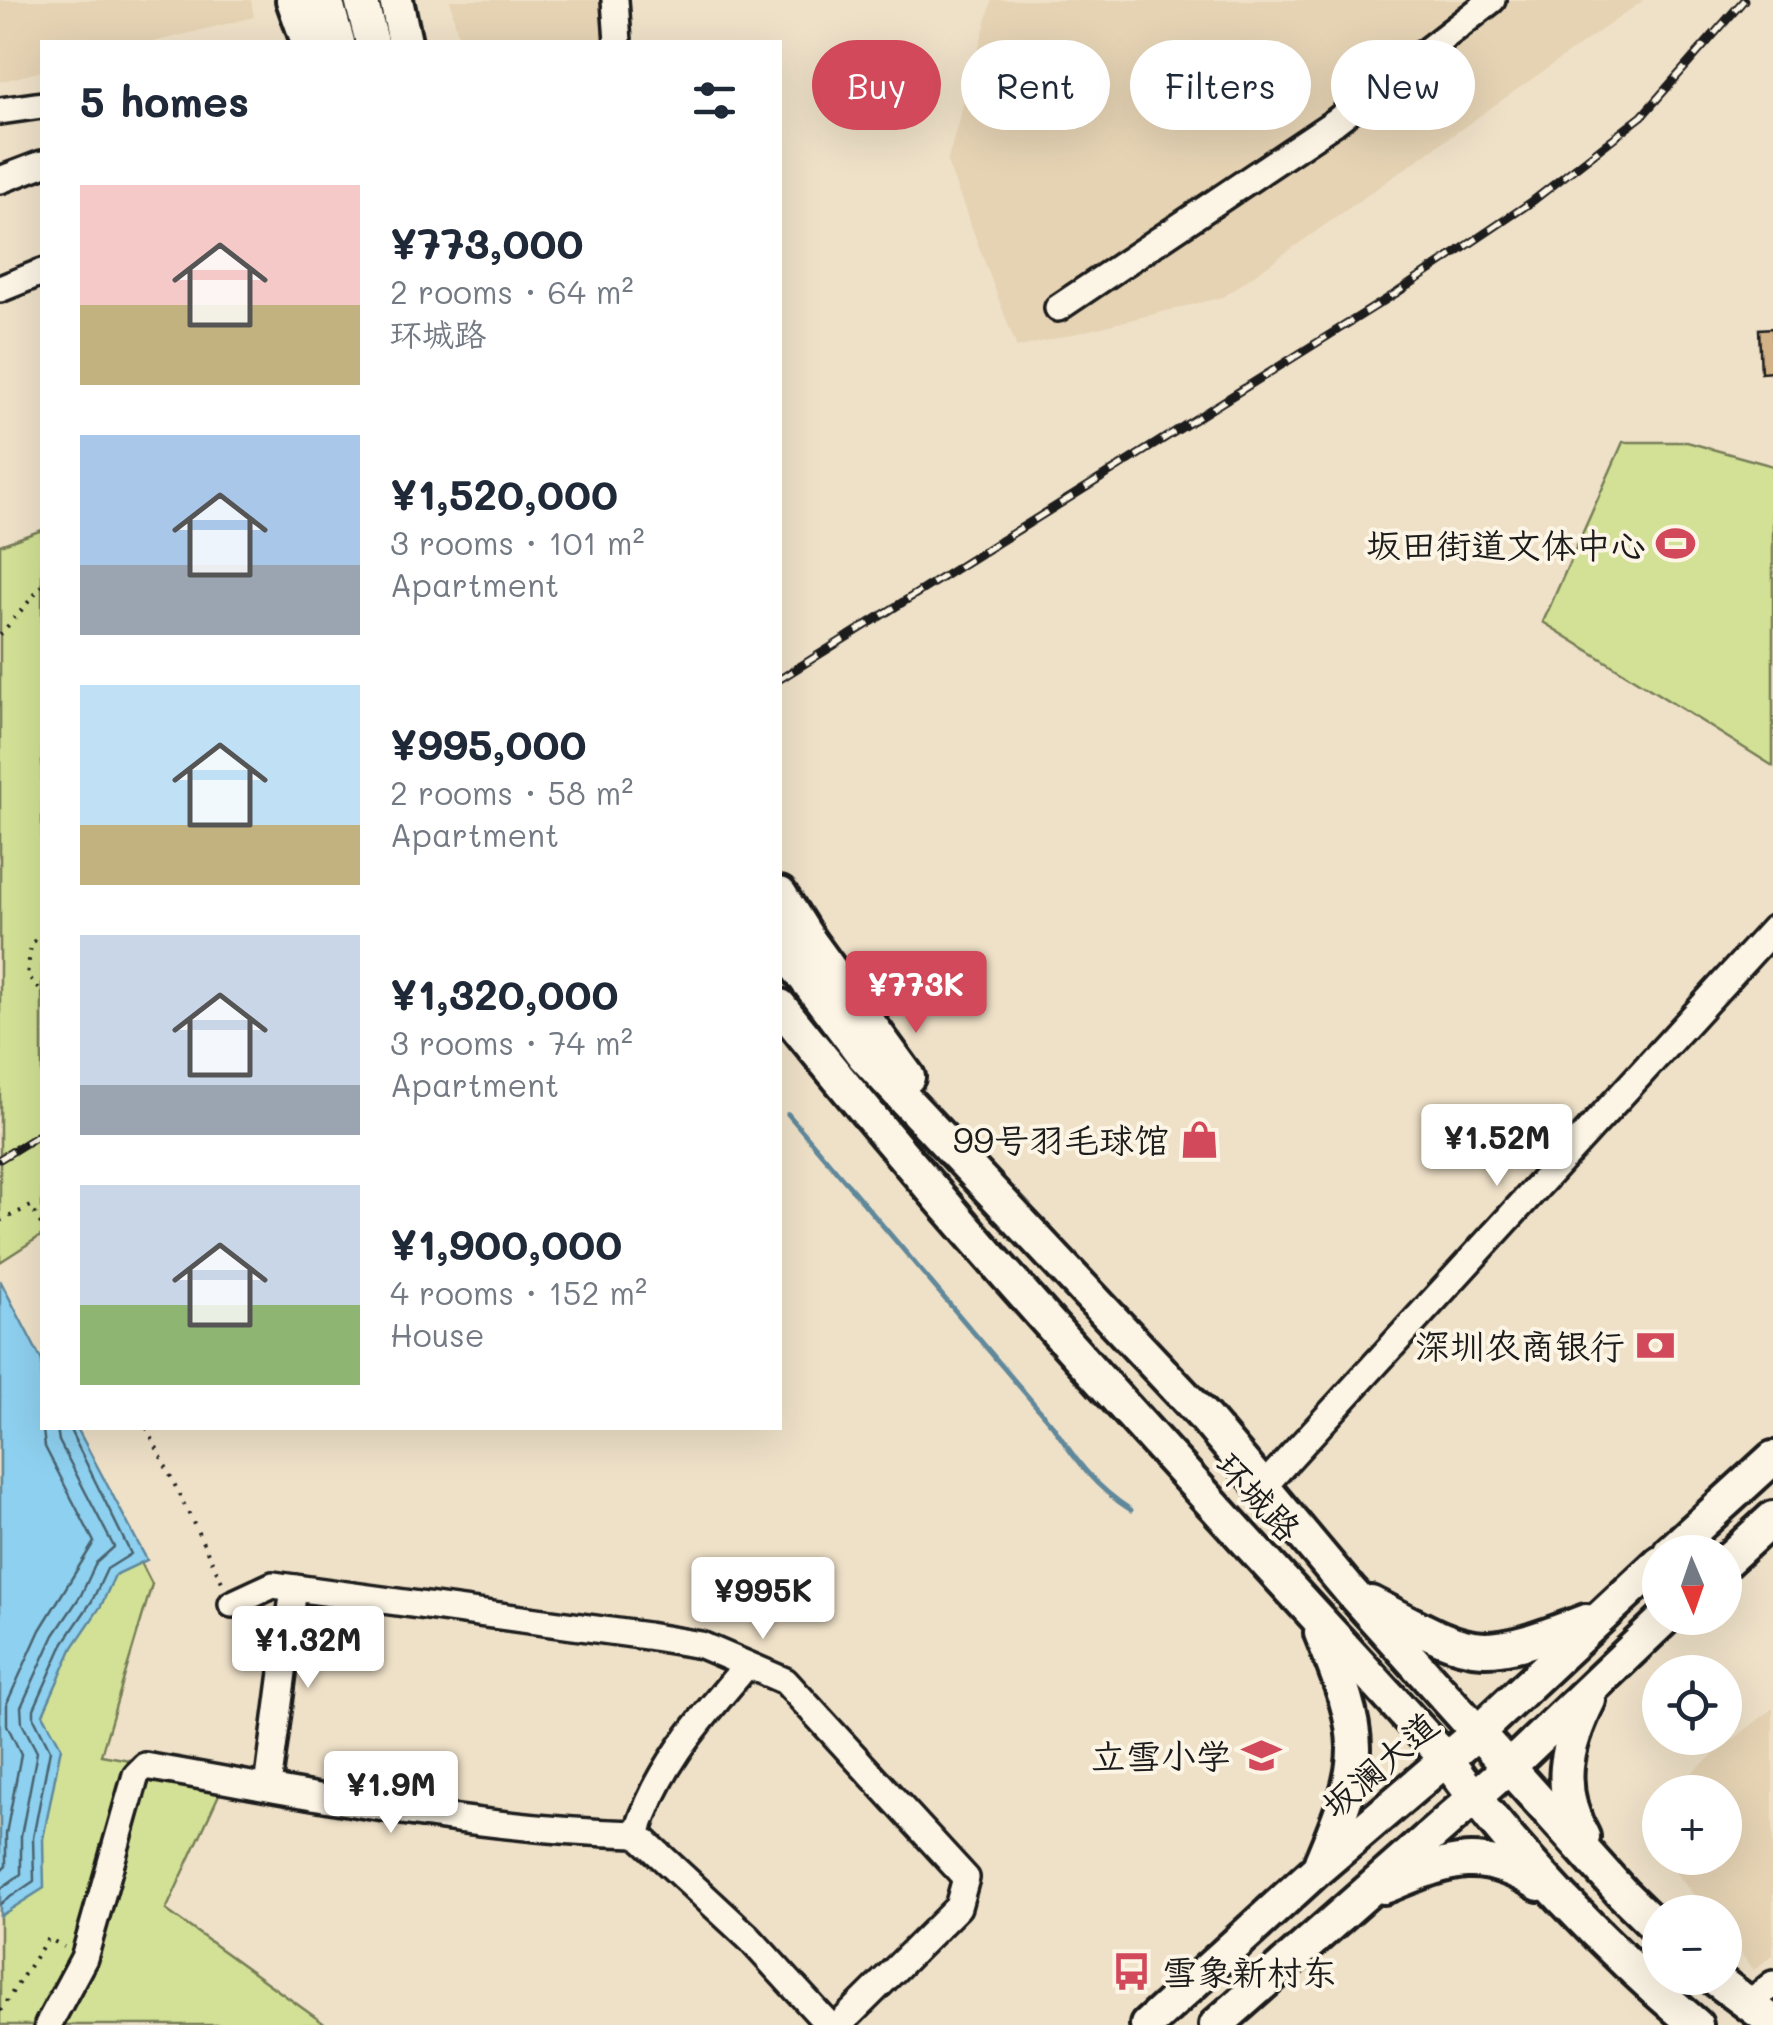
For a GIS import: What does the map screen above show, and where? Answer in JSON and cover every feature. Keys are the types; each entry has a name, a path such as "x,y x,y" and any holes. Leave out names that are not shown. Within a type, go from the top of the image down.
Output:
{"main road":[{"path":"293,0 307,40"},
{"path":"326,0 337,40"},
{"path":"361,0 371,40"},
{"path":"396,0 405,40"},
{"path":"782,897 810,942 1006,1209"},
{"name":"环城路","path":"782,948 864,1056 1206,1418 1350,1592 1642,1912"},
{"name":"环城路","path":"782,1009 882,1135 1143,1432 1312,1611 1572,1905 1696,2025"},
{"path":"1689,1535 1773,1458"},
{"path":"1742,1546 1773,1518"},
{"name":"坂澜大道","path":"1148,2025 1319,1868 1478,1732 1642,1579"},
{"path":"1350,1592 1445,1642 1476,1650 1523,1646 1604,1614"},
{"path":"1312,1611 1349,1703 1355,1729 1354,1775 1319,1868"},
{"path":"1216,2025 1509,1767 1647,1635"},
{"path":"1602,1676 1574,1730 1564,1766 1574,1821 1603,1872"},
{"path":"1360,1896 1444,1862 1478,1858 1502,1863 1572,1905"},
{"path":"1742,1992 1765,2004"}],"street":[{"path":"615,0 618,40"},
{"path":"1058,308 1334,122 1492,0"},
{"path":"0,111 40,104"},
{"path":"0,180 40,165"},
{"path":"0,289 40,273"},
{"path":"1263,1487 1773,930"},
{"path":"232,1604 274,1585 701,1645 785,1682 966,1878 958,1908 838,2025"},
{"path":"268,1787 294,1588"},
{"path":"637,1834 649,1795 674,1755 747,1665"},
{"path":"48,2025 84,1958 136,1775 145,1766 453,1819 637,1834 750,1938 829,2025"}],"path":[{"path":"0,635 40,588"},
{"path":"40,934 31,945 27,975 40,990"},
{"path":"0,1221 31,1206 40,1222"},
{"path":"149,1430 232,1604"},
{"path":"0,2010 48,1938 84,1958"}],"shaded area":[{"path":"0,0 251,0 254,17 162,40 40,40 40,72 0,82"},
{"path":"450,0 630,0 632,40 459,40"},
{"path":"992,0 1644,0 1475,119 1475,40 1331,40 1331,130 1460,130 1223,297 1017,348 947,162 961,112 961,130 1110,130 1110,40 981,40"},
{"path":"1773,1708 1773,1955 1754,1970 1742,1955 1742,1895 1694,1895 1677,1875 1742,1875 1742,1775 1688,1775 1714,1755 1742,1755 1742,1733"}],"green space":[{"name":"坂田街道文体中心","path":"1623,442 1687,442 1773,466 1773,766 1543,622"},
{"path":"40,531 40,1236 0,1262 0,545"},
{"path":"0,1282 40,1430 74,1430 152,1584 101,1755 227,1777 166,1910 326,2025 0,2025"}],"water":[{"path":"0,1280 40,1357 40,1430 78,1430 147,1560 115,1575 101,1606 73,1647 43,1714 61,1747 43,1839 44,1888 0,1916"}],"building":[{"path":"1773,328 1773,372 1761,373 1759,329"}],"waterway":[{"path":"788,1114 1053,1426 1087,1473 1131,1510"}],"railway":[{"path":"782,678 1398,292 1530,203 1642,116 1744,0"},
{"path":"0,1159 40,1134"}],"place":[{"name":"坂田街道文体中心","path":"1676,544"},
{"name":"99号羽毛球馆","path":"1199,1139"},
{"name":"深圳农商银行","path":"1655,1345"},
{"name":"立雪小学","path":"1261,1755"},
{"name":"雪象新村东","path":"1132,1971"}]}
